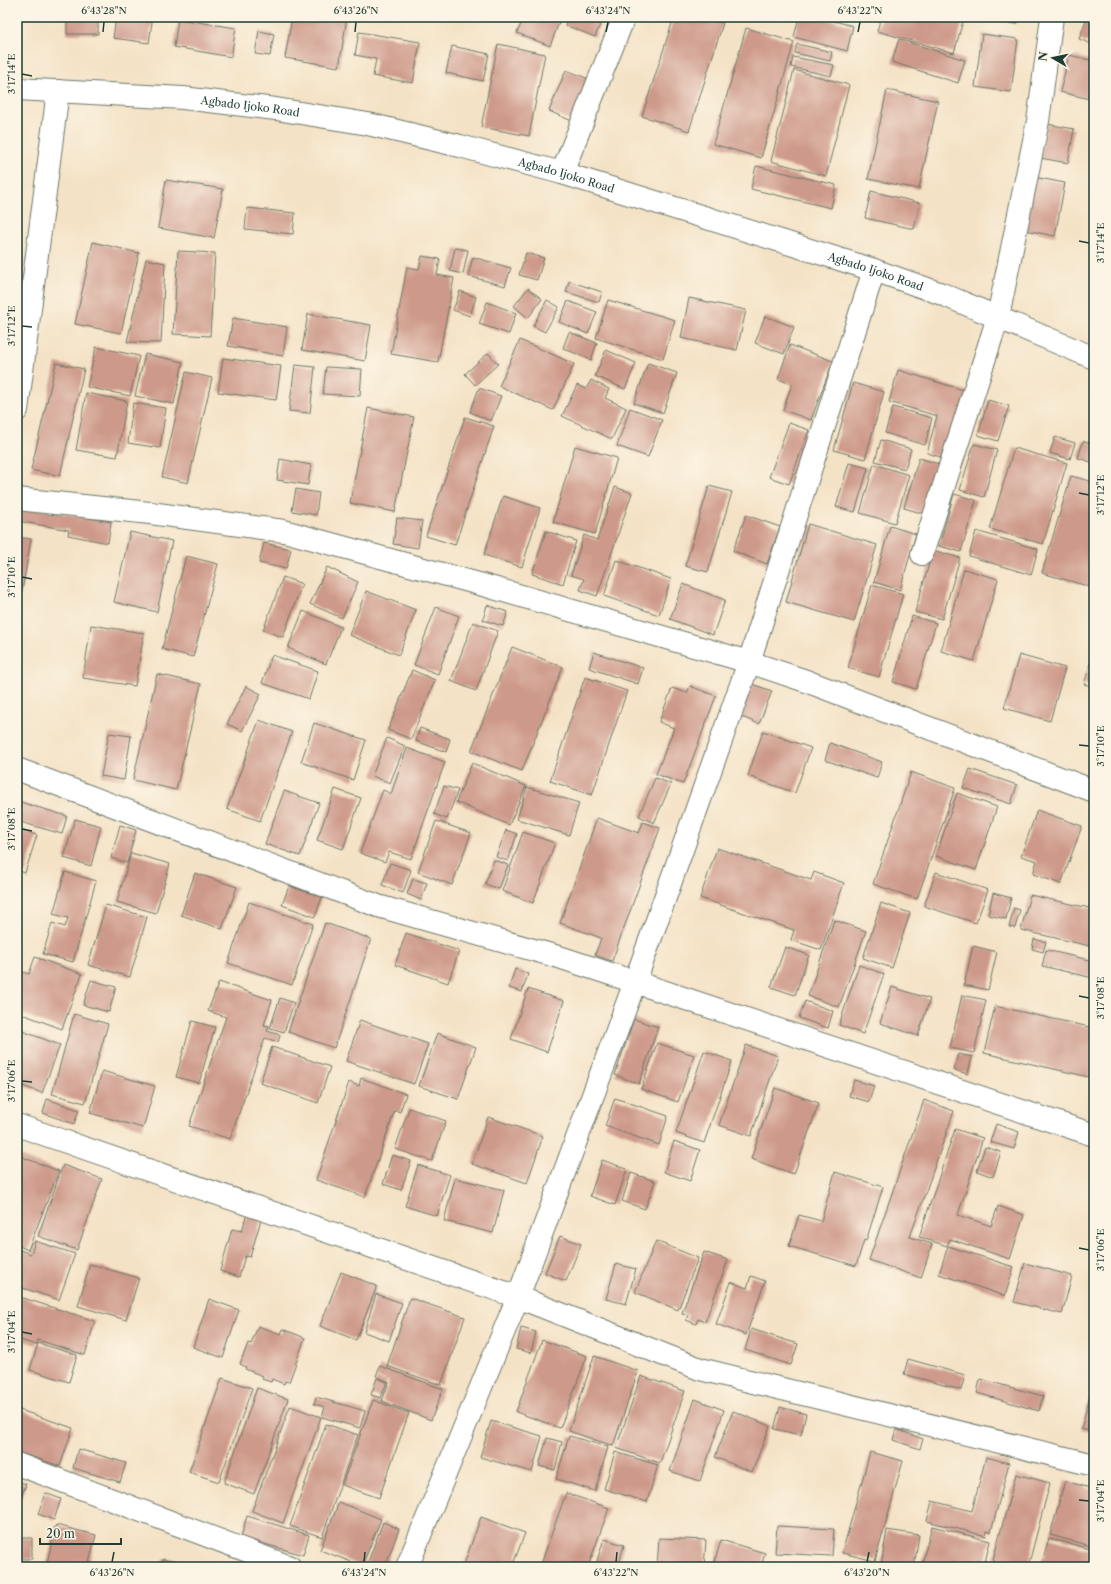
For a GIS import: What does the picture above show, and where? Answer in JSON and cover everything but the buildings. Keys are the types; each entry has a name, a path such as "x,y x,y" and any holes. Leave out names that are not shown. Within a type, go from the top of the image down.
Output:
{"street":[{"path":"562,173 624,17"},
{"path":"922,554 998,317 1038,121 1052,17"},
{"name":"Agbado Ijoko Road","path":"17,89 183,98 276,109 368,124 562,173 874,270 942,294 1094,358"},
{"path":"17,410 58,91"},
{"path":"407,1567 518,1297 635,982 749,662 874,270"},
{"path":"17,499 150,513 284,531 483,585 749,662 806,681 1094,791"},
{"path":"17,769 378,906 562,958 1094,1135"},
{"path":"17,1124 518,1297 700,1369 1094,1465"},
{"path":"17,1464 290,1567"}]}
